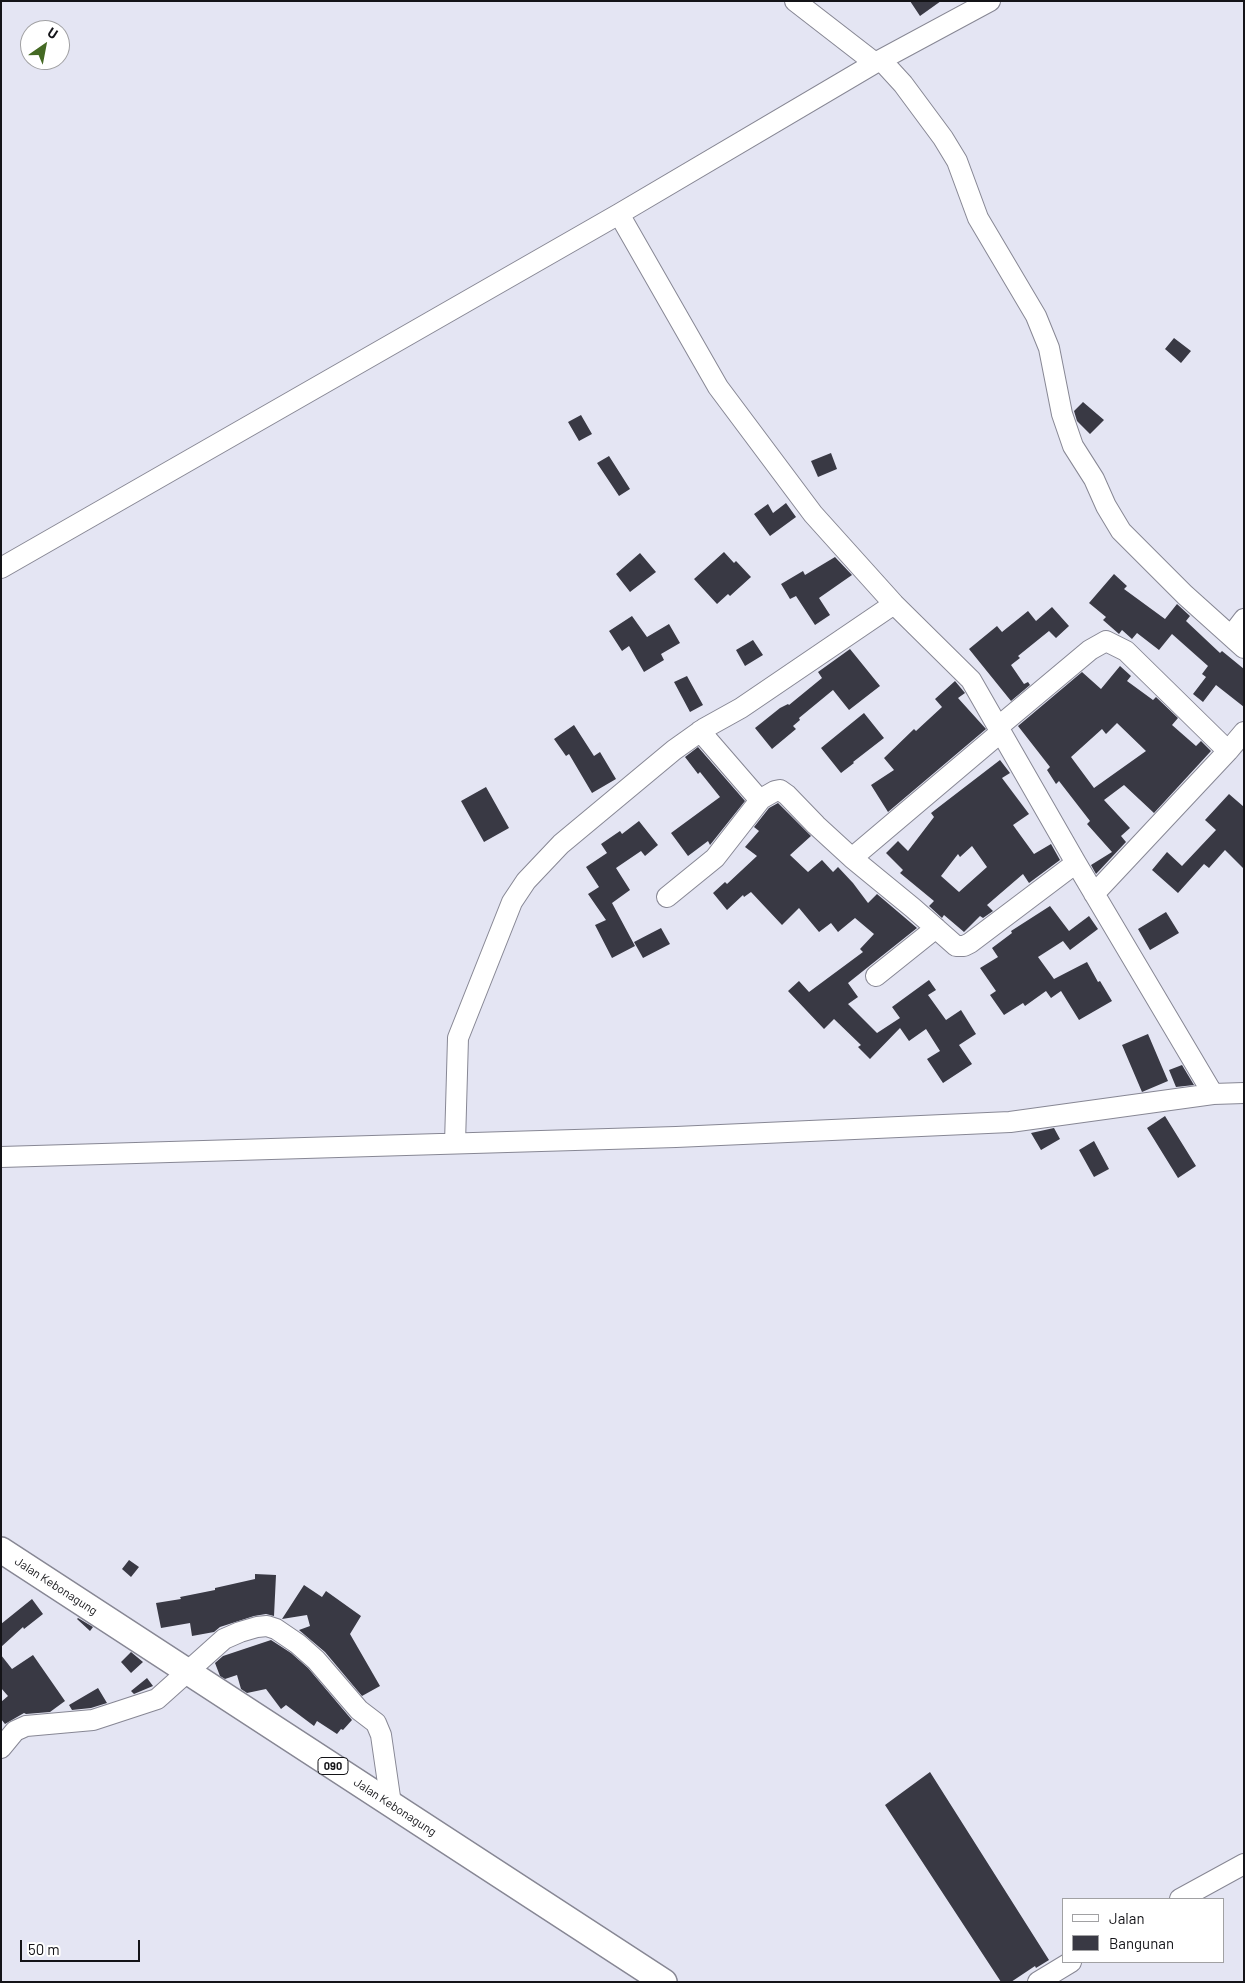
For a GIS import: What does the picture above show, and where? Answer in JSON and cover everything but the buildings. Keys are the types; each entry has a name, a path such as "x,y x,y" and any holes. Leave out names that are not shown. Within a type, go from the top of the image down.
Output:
{"main road":[{"name":"Jalan Kebonagung","path":"2,1552 664,1982"}],"street":[{"path":"795,1 878,61 909,92 943,138 957,161 978,218 1041,327 1048,348 1062,414 1073,446 1094,479 1106,506 1121,531 1185,595 1237,642 1244,619"},
{"path":"1,568 619,214 878,61 990,1"},
{"path":"619,214 718,387 813,514 894,604 971,680 1094,894 1213,1094"},
{"path":"455,1143 458,1038 512,902 526,881 561,844 593,816 700,731 742,708 894,604"},
{"path":"852,858 1090,650 1106,641 1126,651 1228,751"},
{"path":"700,731 758,798 761,799"},
{"path":"1094,894 1244,732"},
{"path":"667,897 715,858 761,799 780,790 852,858 956,946 964,946 970,943 1076,863"},
{"path":"876,976 936,928"},
{"path":"1,1157 676,1137 1010,1122 1213,1094 1244,1093"},
{"path":"1,1748 15,1731 26,1726 93,1720 157,1699 216,1644 232,1635 257,1627 267,1626 276,1629 298,1644 316,1660 360,1710 380,1729 391,1804"},
{"path":"1182,1898 1244,1864"},
{"path":"1038,1982 1069,1963"}]}
